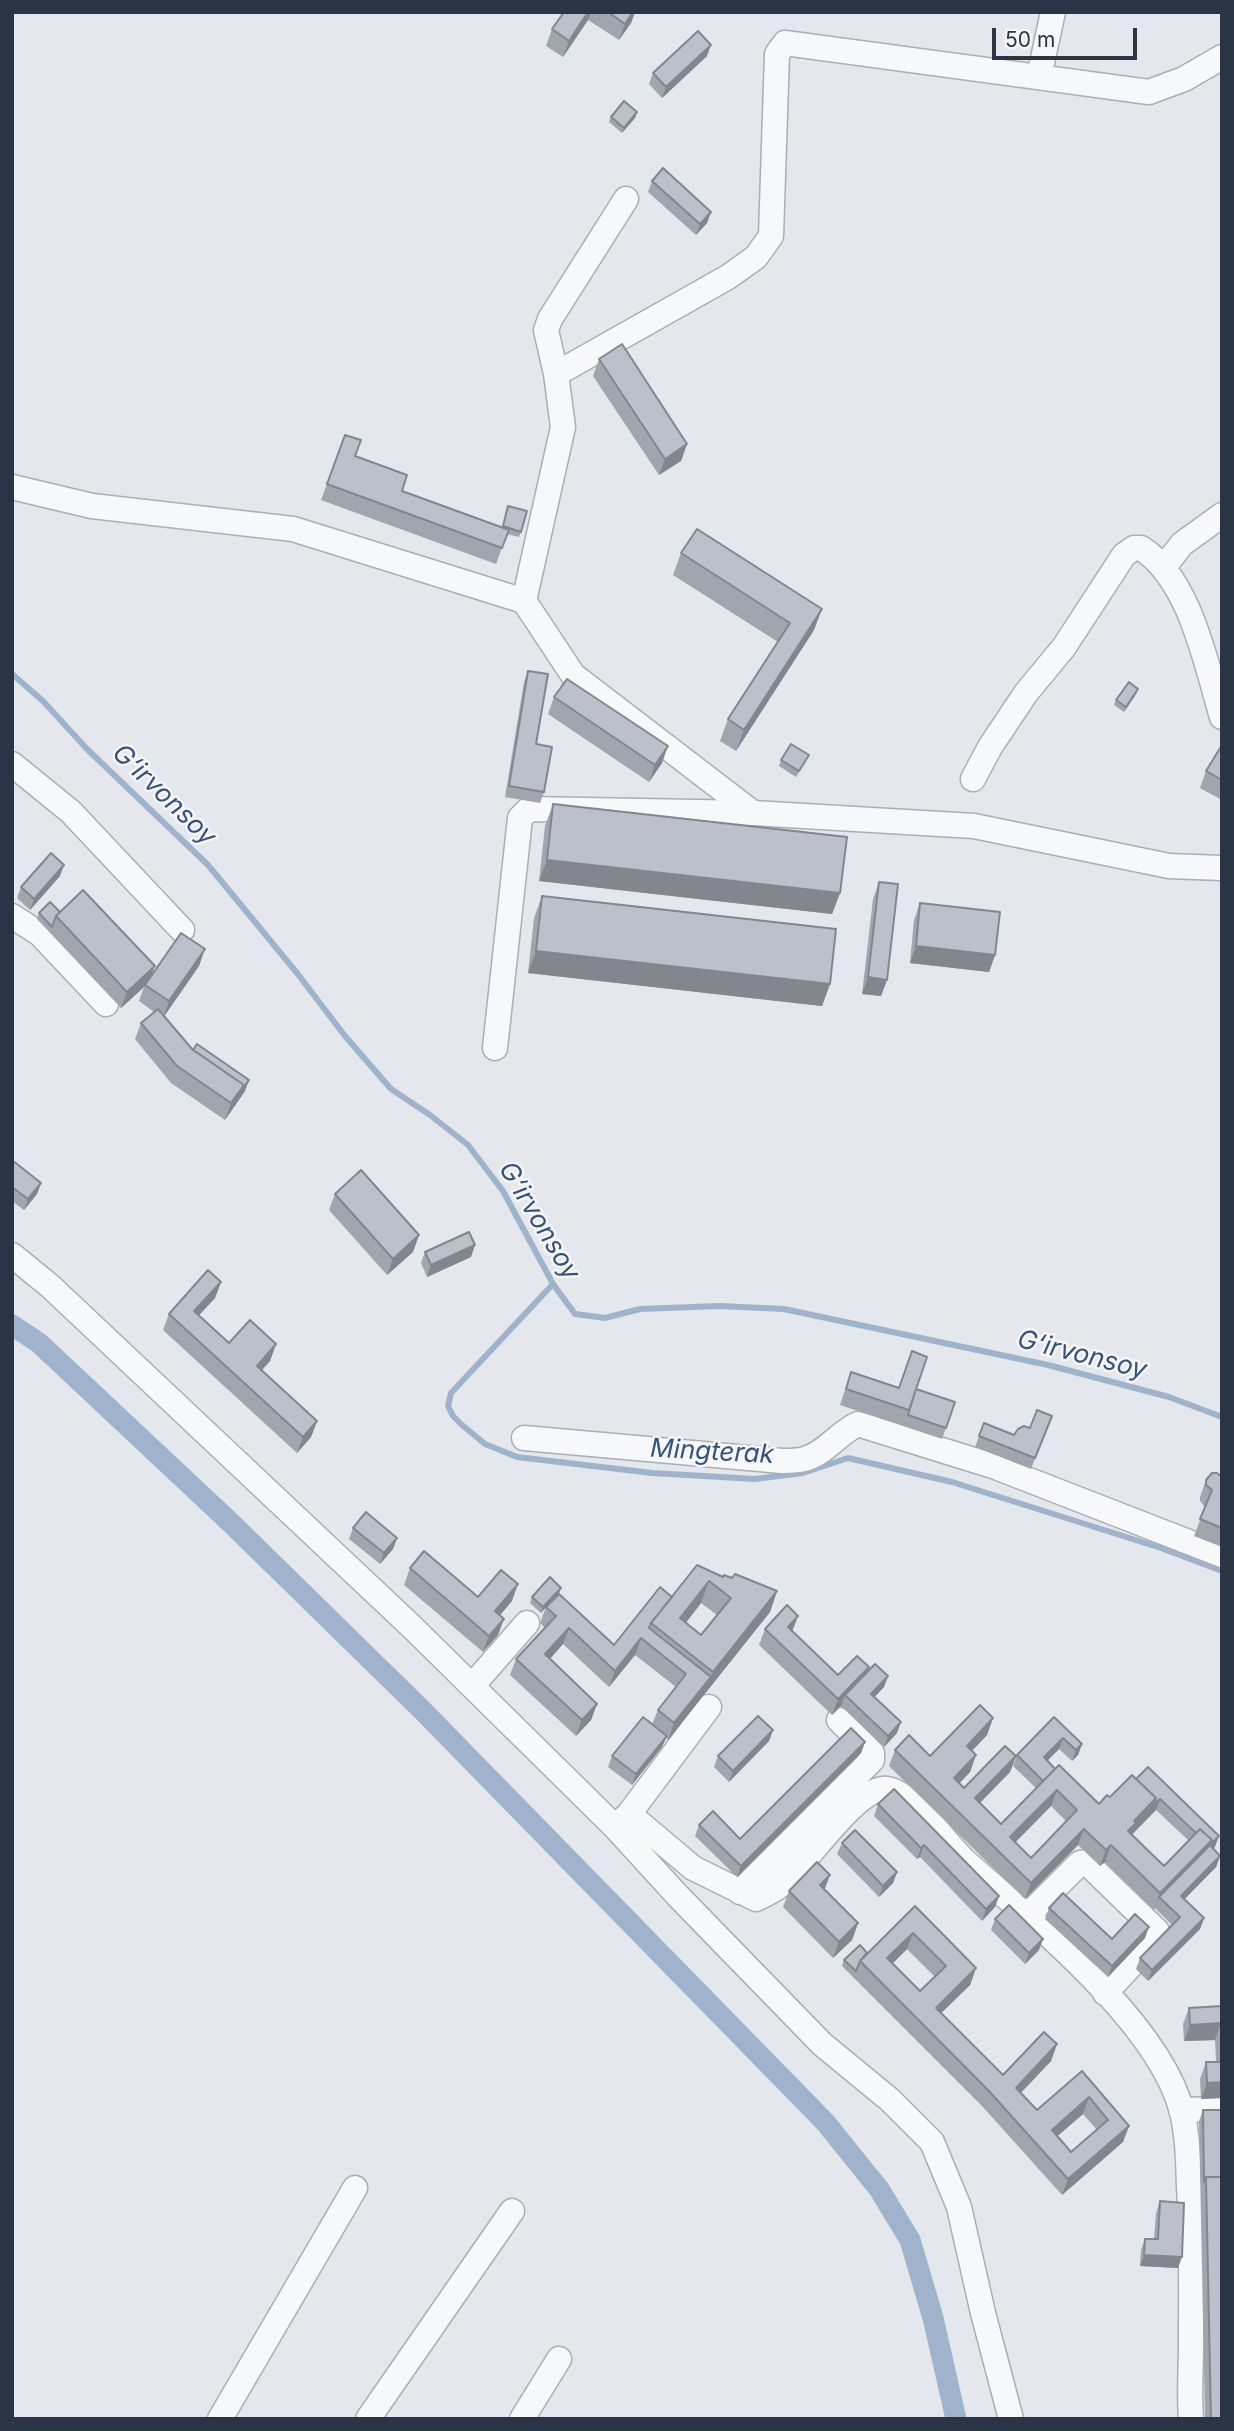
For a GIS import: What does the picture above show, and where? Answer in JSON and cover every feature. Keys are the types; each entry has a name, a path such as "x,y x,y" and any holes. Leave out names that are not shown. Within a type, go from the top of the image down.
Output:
{"street":[{"path":"1039,77 1053,12"},
{"path":"556,374 728,277 756,257 771,236 777,54 785,43 1149,92 1184,79 1222,57"},
{"path":"524,601 563,427 556,374 546,330 550,319 626,199"},
{"path":"12,487 92,506 293,529 524,601 573,676 753,813"},
{"path":"1164,567 1182,544 1222,515"},
{"path":"974,779 990,747 1026,693 1065,647 1124,555 1134,548 1141,548 1164,567 1181,596 1198,638 1222,717"},
{"path":"12,764 71,812 182,930"},
{"path":"495,1048 520,818 529,809 753,813 974,826 1169,866 1222,868"},
{"path":"12,916 40,934 106,1004"},
{"path":"12,1255 50,1286 411,1626 471,1686 622,1820 693,1868 756,1899 776,1889 861,1798 880,1789 894,1789 908,1799 958,1856 1027,1916 1105,1993 1149,2044 1169,2080 1181,2110 1186,2134 1191,2220 1191,2419"},
{"path":"524,1438 782,1461 806,1459 822,1451 846,1429 858,1424 993,1466 1222,1555"},
{"path":"471,1686 527,1623"},
{"path":"622,1820 709,1707"},
{"path":"740,1892 872,1760 872,1753 839,1720"},
{"path":"622,1820 678,1896 822,2044 890,2100 932,2142 960,2207 983,2312 1011,2419"},
{"path":"1027,1916 1080,1863 1086,1862 1148,1922 1157,1931 1157,1938 1105,1993"},
{"path":"1181,2110 1222,2109"},
{"path":"220,2419 355,2188"},
{"path":"368,2419 512,2211"},
{"path":"522,2419 559,2359"}],"building":[{"path":"564,12 588,12 569,41 552,29"},
{"path":"608,12 633,12 625,24"},
{"path":"698,31 711,45 666,87 653,73"},
{"path":"624,101 637,112 624,128 611,117"},
{"path":"663,168 711,212 700,224 652,181"},
{"path":"622,344 687,444 665,459 599,359"},
{"path":"345,435 361,440 355,456 407,475 402,491 509,530 502,548 327,484"},
{"path":"508,506 527,511 521,532 503,526"},
{"path":"697,529 822,609 744,730 728,719 790,623 681,553"},
{"path":"528,671 548,674 536,744 552,747 544,792 509,786"},
{"path":"567,679 668,746 655,765 554,697"},
{"path":"1129,682 1138,689 1126,707 1116,700"},
{"path":"791,744 809,755 799,771 781,760"},
{"path":"1222,745 1222,780 1206,771"},
{"path":"553,804 847,837 840,893 547,860"},
{"path":"51,853 64,865 34,899 21,887"},
{"path":"879,882 898,884 887,980 868,977"},
{"path":"83,890 155,966 127,992 56,916"},
{"path":"542,896 836,929 830,984 536,951"},
{"path":"50,902 60,912 52,927 39,913"},
{"path":"920,903 1000,912 995,955 916,946"},
{"path":"181,933 205,949 169,1001 145,985"},
{"path":"158,1009 192,1049 244,1085 231,1103 177,1066 141,1023"},
{"path":"197,1044 249,1080 242,1090 244,1085 193,1050"},
{"path":"12,1160 41,1183 28,1199 12,1187"},
{"path":"361,1170 419,1235 393,1259 335,1194"},
{"path":"469,1232 475,1245 431,1265 425,1252"},
{"path":"208,1270 221,1282 194,1311 229,1343 250,1320 276,1344 257,1366 317,1421 303,1437 169,1314"},
{"path":"912,1351 927,1357 909,1410 846,1389 851,1372 899,1388"},
{"path":"916,1389 955,1402 946,1428 908,1415"},
{"path":"1037,1410 1052,1416 1035,1458 979,1436 984,1423 1014,1435 1024,1426 1030,1428"},
{"path":"1212,1473 1222,1477 1222,1528 1200,1519 1212,1490 1206,1485 1206,1480"},
{"path":"366,1512 397,1538 384,1553 353,1528"},
{"path":"424,1551 478,1597 501,1570 518,1584 495,1611 504,1619 489,1636 410,1568"},
{"path":"697,1565 723,1577 732,1578 735,1574 777,1591 713,1672 651,1623","holes":["709,1581 731,1598 701,1635 680,1618"]},
{"path":"550,1577 561,1588 543,1607 532,1597"},
{"path":"660,1587 672,1597 649,1628 711,1677 674,1723 658,1710 686,1674 641,1638 615,1671 569,1628 545,1654 597,1704 582,1720 516,1659 556,1616 546,1607 559,1594 614,1645"},
{"path":"787,1605 798,1616 788,1627 838,1675 857,1656 869,1667 838,1699 765,1629"},
{"path":"875,1664 888,1676 871,1694 901,1722 888,1736 845,1695"},
{"path":"980,1705 993,1718 967,1746 976,1755 954,1778 964,1788 1005,1746 1016,1756 975,1798 1001,1824 1059,1765 1099,1804 1132,1775 1156,1798 1128,1831 1164,1866 1200,1829 1212,1840 1160,1893 1111,1845 1106,1850 1084,1829 1031,1883 895,1750 909,1735 930,1756","holes":["1057,1790 1077,1810 1031,1858 1010,1837"]},
{"path":"758,1716 773,1730 733,1771 718,1756"},
{"path":"643,1717 667,1736 636,1774 612,1756"},
{"path":"1054,1717 1082,1744 1076,1750 1063,1738 1044,1757 1055,1769 1043,1781 1017,1755"},
{"path":"851,1728 865,1742 741,1866 699,1825 713,1811 740,1839"},
{"path":"1148,1767 1219,1836 1210,1845 1212,1840 1200,1829 1196,1833 1160,1799 1154,1804 1156,1798 1136,1779"},
{"path":"894,1789 999,1896 986,1909 924,1845 921,1848 878,1804"},
{"path":"855,1830 897,1872 883,1886 842,1843"},
{"path":"1210,1845 1220,1856 1181,1896 1204,1918 1152,1970 1140,1958 1180,1917 1159,1897"},
{"path":"817,1862 830,1875 820,1885 858,1923 839,1942 789,1891"},
{"path":"1063,1893 1112,1939 1135,1914 1149,1927 1112,1966 1049,1908"},
{"path":"1009,1905 1043,1939 1029,1953 995,1919"},
{"path":"915,1906 976,1968 936,2008 1003,2075 1044,2032 1057,2044 1016,2088 1037,2110 1082,2071 1129,2126 1068,2179 988,2090 860,1961","holes":["913,1933 946,1966 920,1991 887,1958","1089,2097 1108,2120 1071,2152 1052,2130"]},
{"path":"860,1945 867,1953 856,1971 844,1960"},
{"path":"1222,2006 1222,2050 1221,2023 1190,2025 1189,2008"},
{"path":"1206,2062 1222,2062 1222,2082 1207,2083"},
{"path":"1203,2110 1222,2110 1222,2177 1206,2177 1204,2182"},
{"path":"1206,2177 1222,2177 1222,2419 1211,2419"},
{"path":"1160,2201 1184,2203 1182,2257 1144,2255 1145,2239 1158,2239"}],"waterway":[{"name":"G‘irvonsoy","path":"12,674 43,701 87,749 208,865 391,1089 468,1145 503,1191 553,1284 575,1314 605,1318 640,1309 720,1306 784,1309 1048,1365 1169,1397 1222,1417"},
{"name":"Mingterak","path":"553,1284 451,1393 448,1406 453,1416 485,1444 517,1457 652,1473 755,1479 803,1473 848,1458 952,1482 1161,1548 1222,1571"},
{"path":"12,1325 39,1343 232,1524 423,1711 825,2122 879,2189 910,2240 933,2318 956,2419"}]}
